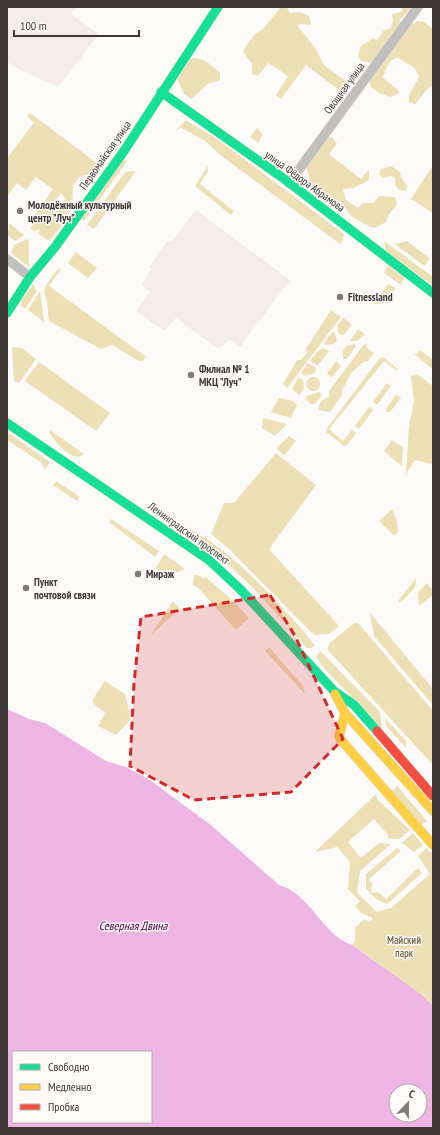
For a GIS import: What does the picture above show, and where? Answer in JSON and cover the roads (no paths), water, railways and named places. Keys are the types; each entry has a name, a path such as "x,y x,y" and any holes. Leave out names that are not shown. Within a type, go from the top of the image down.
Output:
{"main road":[{"name":"Первомайская улица","path":"7,313 30,277 55,247 124,151 161,92 218,7"},
{"name":"улица Фёдора Абрамова","path":"161,92 288,183 433,293"},
{"name":"Ленинградский проспект","path":"7,422 209,560 241,590 334,691 354,706 433,796"},
{"name":"Ленинградский проспект","path":"334,691 345,713 433,811"},
{"path":"345,713 339,736 341,740 431,842"}],"street":[{"name":"Овощная улица","path":"288,183 418,7"},
{"path":"7,259 30,277"}],"water":[{"name":"Северная Двина","path":"7,709 29,719 45,723 106,761 126,767 150,780 212,826 279,885 300,897 324,924 341,940 352,945 421,994 433,1006 433,1128 7,1128"}],"place":[{"name":"Молодёжный культурный центр \"Луч\"","path":"20,211"},
{"name":"Fitnessland","path":"340,297"},
{"name":"Филиал № 1 МКЦ \"Луч\"","path":"191,375"},
{"name":"Мираж","path":"138,574"},
{"name":"Пункт почтовой связи","path":"26,588"}],"park label":[{"name":"Майский парк","path":"404,946"}]}
